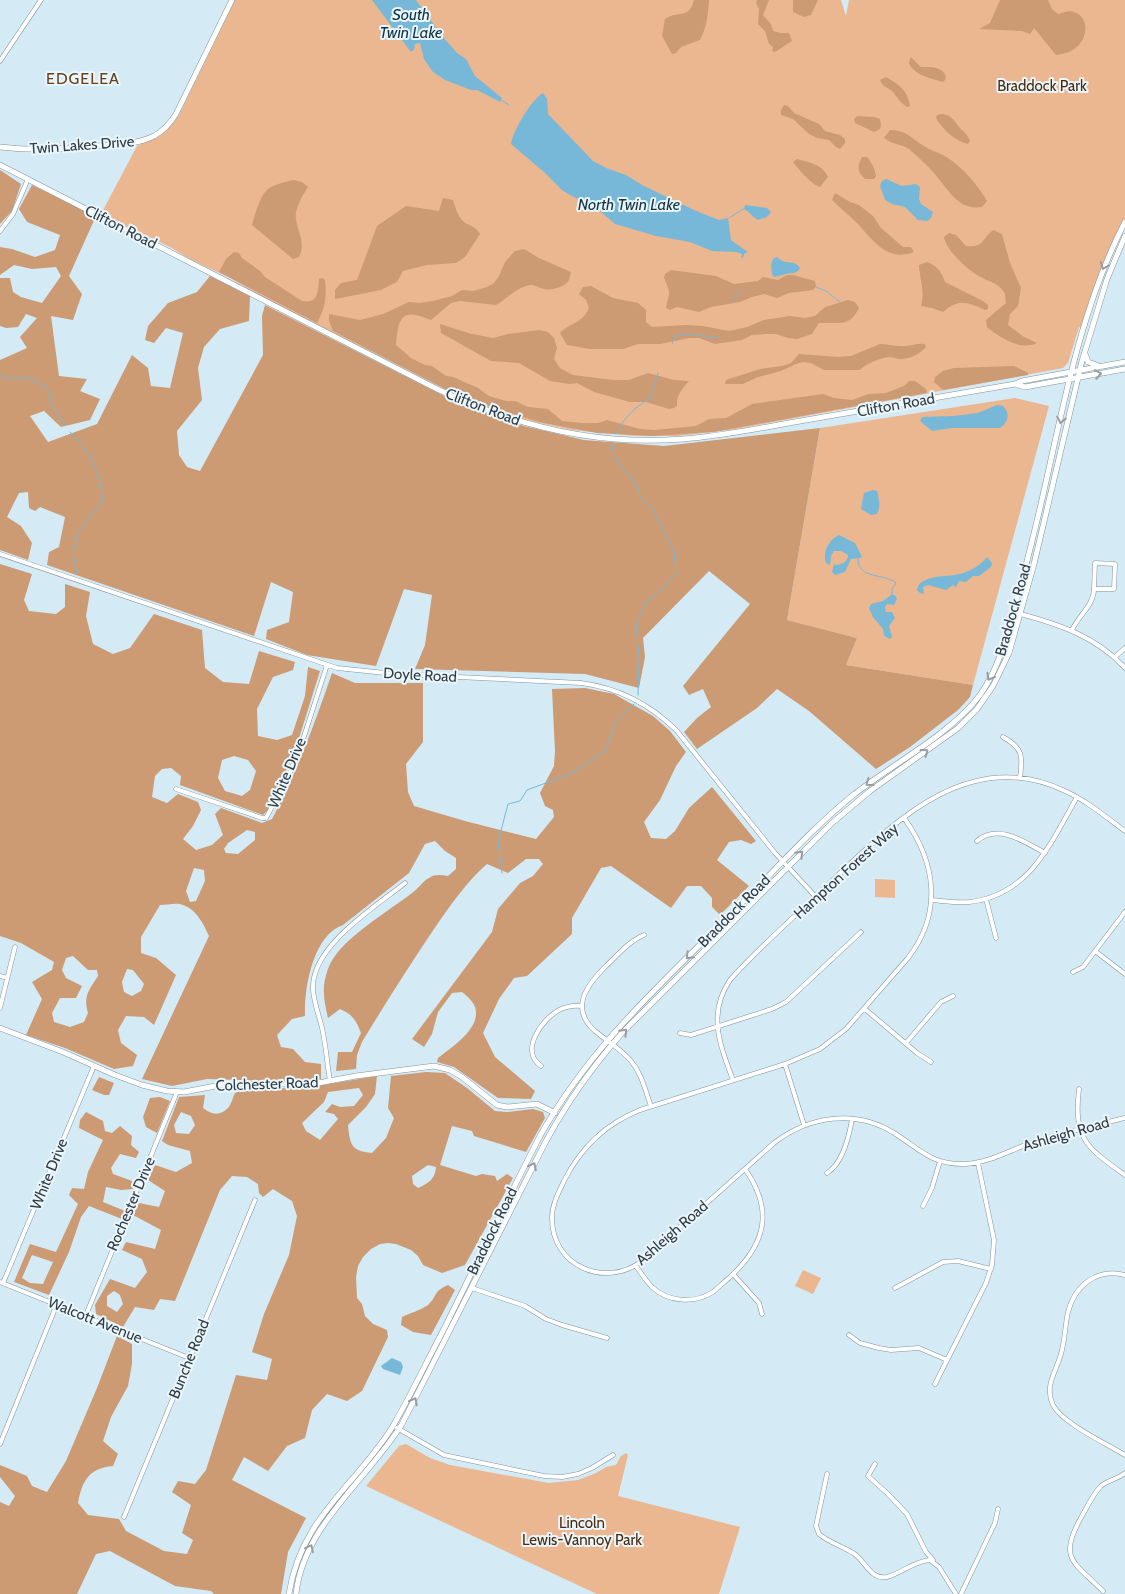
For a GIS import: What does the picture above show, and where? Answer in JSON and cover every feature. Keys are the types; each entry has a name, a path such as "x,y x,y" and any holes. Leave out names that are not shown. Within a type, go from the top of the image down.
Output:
{"main road":[{"name":"Twin Lakes Drive","path":"0,147 41,150 125,144 142,140 160,132 176,114 232,0"},
{"name":"Clifton Road","path":"0,165 436,389 494,414 551,430 625,440 688,439 742,432 1015,384 1022,381 1125,362"},
{"name":"Braddock Road","path":"296,1594 304,1562 317,1535 325,1522 383,1452 398,1430 540,1152 578,1089 612,1044 820,825 852,796 951,725 973,703 987,684 996,667 1013,612 1037,522 1072,372 1104,268 1125,222"},
{"name":"Braddock Road","path":"289,1594 299,1553 314,1527 370,1458 392,1426 554,1112 589,1062 607,1040 785,864 844,811 958,728 977,709 993,686 1002,669 1020,614 1046,520 1084,352 1108,275 1125,236"},
{"path":"1084,352 1089,363 1105,366"},
{"name":"Clifton Road","path":"1015,384 1025,387 1125,369"},
{"name":"Colchester Road","path":"0,1028 142,1085 177,1092 221,1085 306,1084 402,1069 439,1067 450,1070 462,1077 497,1105 507,1107 539,1105 560,1116"}],"street":[{"path":"0,62 41,0"},
{"path":"0,231 13,214 28,179"},
{"name":"Doyle Road","path":"0,554 327,665 352,671 581,684 618,692 644,704 677,731 785,864 816,897"},
{"path":"1072,630 1077,619 1093,600 1095,563 1115,564 1114,589 1094,588"},
{"path":"1013,612 1072,630 1092,640 1115,657 1125,668"},
{"path":"1115,657 1125,648"},
{"name":"White Drive","path":"176,789 266,818 300,749 327,665"},
{"path":"1003,737 1014,743 1020,752 1022,758 1020,778"},
{"name":"Hampton Forest Way","path":"732,1080 717,1026 719,1003 730,980 879,836 934,796 960,785 990,778 1020,778 1051,785 1078,797 1125,831"},
{"path":"931,900 961,902 986,899 1019,882 1034,869 1078,797"},
{"name":"Ashleigh Road","path":"904,818 917,837 926,857 930,879 931,900 926,924 916,946 846,1029 828,1044 808,1056 629,1114 598,1135 587,1146 570,1170 556,1199 553,1210 553,1228 558,1243 568,1258 594,1272 607,1274 636,1266 783,1136 804,1125 829,1119 852,1119 873,1124 888,1130 921,1153 940,1162 959,1164 978,1163 1037,1140 1125,1118"},
{"path":"977,840 988,834 1005,834 1022,840 1045,853"},
{"path":"330,1081 323,1034 313,990 316,972 330,946 346,930 406,883"},
{"path":"986,899 996,938"},
{"path":"1073,972 1083,966 1125,912"},
{"path":"680,1033 691,1035 772,1009 786,1002 861,932"},
{"path":"644,935 633,940 593,979 584,994 582,1006 590,1026 625,1054 636,1067 651,1106"},
{"path":"0,1008 15,947"},
{"path":"1095,951 1125,974"},
{"path":"0,976 7,978"},
{"path":"906,1044 941,1002 953,996"},
{"path":"542,1066 535,1061 532,1052 538,1031 547,1019 558,1010 569,1006 582,1006"},
{"path":"865,1008 906,1044 931,1062"},
{"path":"785,1064 804,1125"},
{"name":"White Drive","path":"2,1282 94,1066"},
{"path":"1079,1088 1077,1110 1085,1140 1093,1151 1125,1175"},
{"name":"Rochester Drive","path":"86,1315 177,1092"},
{"path":"827,1174 837,1164 849,1136 852,1119"},
{"path":"923,1206 932,1188 940,1162"},
{"path":"935,1384 986,1283 994,1255 994,1240 978,1163"},
{"path":"636,1266 648,1283 656,1290 668,1297 681,1300 694,1299 708,1294 733,1274 752,1253 760,1236 762,1220 762,1206 758,1191 745,1169"},
{"name":"Bunche Road","path":"124,1517 255,1200"},
{"path":"895,1288 936,1264 949,1261 961,1261 991,1269"},
{"path":"1125,1275 1106,1273 1096,1276 1087,1282 1076,1295 1069,1308 1061,1353 1051,1380 1050,1392 1055,1408 1062,1417 1125,1455"},
{"path":"733,1274 759,1303 762,1314"},
{"name":"Walcott Avenue","path":"2,1282 189,1358"},
{"path":"472,1288 525,1306 562,1325 607,1338"},
{"path":"0,1444 57,1304"},
{"path":"849,1335 860,1343 879,1348 891,1350 919,1348 947,1360"},
{"path":"392,1426 444,1455 544,1476 562,1477 578,1474 613,1456"},
{"path":"875,1464 868,1476 907,1514 926,1552 956,1594"},
{"path":"1102,1591 1076,1565 1070,1552 1070,1542 1074,1529 1098,1489 1105,1483 1125,1473"},
{"path":"828,1474 816,1526 819,1534 853,1553 870,1572 879,1577 889,1576 924,1561 930,1560 934,1562"},
{"path":"961,1594 995,1523 998,1509"}],"green space":[{"name":"Braddock Park","path":"235,0 841,0 846,16 849,0 1125,0 1125,222 1111,249 1084,330 1079,327 1068,363 1063,368 736,429 678,436 635,436 572,430 526,420 453,393 259,295 170,247 101,214 137,146 161,135 179,115"},
{"path":"1015,398 1049,406 973,685 846,665 857,638 787,620 820,428"},
{"path":"875,879 895,880 895,898 875,897"},
{"path":"803,1270 821,1278 813,1294 795,1286"},
{"name":"Lincoln Lewis-Vannoy Park","path":"406,1444 430,1458 450,1465 549,1483 578,1480 596,1473 606,1467 616,1465 621,1456 626,1453 628,1455 618,1496 740,1527 719,1594 597,1594 366,1486 399,1446"}],"shaded area":[{"path":"694,0 709,0 707,20 700,40 681,47 676,53 672,54 662,36 665,19 686,12 692,6"},
{"path":"757,0 769,0 763,15 771,24 773,31 789,33 792,41 775,52 772,51 773,47 769,44 765,31 758,24 759,9 756,3"},
{"path":"793,0 818,0 811,15 804,17 793,12"},
{"path":"1000,0 1048,0 1052,9 1058,14 1072,11 1079,14 1084,22 1084,37 1073,50 1056,55 1034,28 1030,34 1022,31 979,29 990,23"},
{"path":"910,58 921,67 941,70 946,76 945,80 943,82 919,74 909,64"},
{"path":"886,77 902,88 910,106 907,107 892,91 882,84 880,80"},
{"path":"784,105 788,106 794,113 819,124 825,131 840,135 845,139 845,143 840,149 829,140 817,138 809,134 793,119 781,115"},
{"path":"937,115 949,116 954,120 968,137 970,141 968,144 954,138 942,127 936,118"},
{"path":"857,116 880,119 880,129 874,132 855,123 854,119"},
{"path":"890,130 904,133 954,162 970,177 987,201 982,207 974,207 966,206 954,198 931,170 909,149 884,138"},
{"path":"862,157 867,157 872,164 876,176 874,179 865,179 860,174 859,163"},
{"path":"797,159 815,165 826,173 828,177 820,187 802,173 793,162"},
{"path":"0,170 21,184 12,211 0,224"},
{"path":"294,180 302,182 308,187 296,211 302,247 299,257 293,259 252,225 259,202 266,191 276,185"},
{"path":"32,185 96,216 69,276 82,294 73,320 51,316 59,376 87,379 80,391 100,399 90,420 61,427 44,411 30,416 48,442 97,424 132,355 148,368 151,386 170,388 183,333 166,328 154,343 145,340 148,326 168,303 197,292 210,276 250,296 249,321 220,329 204,347 198,368 202,400 177,431 179,455 187,467 200,471 263,355 262,316 265,305 462,405 524,426 584,440 664,446 820,428 787,620 857,638 846,665 973,685 970,697 958,710 910,747 876,769 809,711 777,689 757,708 697,749 684,732 711,707 703,689 689,695 683,686 750,604 709,571 643,638 645,657 639,688 585,674 415,669 425,645 432,595 404,589 376,666 307,655 266,639 267,630 289,622 293,592 271,582 254,636 47,565 49,552 59,547 65,517 40,507 35,511 29,508 28,492 19,493 7,517 21,526 32,543 28,560 0,550 0,360 27,348 20,337 37,318 26,314 18,327 6,328 0,326 0,278 10,278 13,292 21,297 42,303 61,276 56,267 32,269 14,265 0,275 0,247 35,257 55,250 60,235 27,222 19,209"},
{"path":"835,193 859,205 873,216 881,228 903,247 911,247 914,252 897,254 882,248 832,200"},
{"path":"443,198 453,200 461,219 475,228 480,234 465,257 456,263 427,265 403,271 397,282 381,290 335,299 335,290 341,283 357,280 377,226 406,206 439,211"},
{"path":"993,230 1002,234 1010,263 1021,288 1018,306 1010,314 1008,325 1024,337 1037,343 1024,345 1011,342 987,327 986,320 1006,303 1005,293 999,286 977,275 962,263 952,253 944,237 949,233 956,235 966,246 976,246"},
{"path":"524,249 571,272 569,280 558,288 550,289 528,285 496,305 460,301 451,303 431,320 415,315 407,315 400,322 396,345 411,358 425,365 432,366 446,376 453,377 478,388 489,396 506,401 515,401 528,407 548,409 562,421 598,423 607,420 640,429 654,430 696,426 709,419 726,418 752,404 823,394 834,398 852,400 869,394 886,393 904,386 909,381 915,381 926,389 927,393 714,432 652,436 597,433 539,422 473,401 445,389 333,331 329,321 329,314 360,320 383,314 409,302 433,301 452,296 462,290 473,291 487,287 494,283 505,262 515,251"},
{"path":"234,252 239,253 242,258 265,277 302,301 314,299 319,279 325,280 325,303 317,323 219,272 226,259"},
{"path":"927,262 938,269 945,282 983,301 988,305 988,309 985,310 968,303 959,303 943,312 921,306 922,290 919,265"},
{"path":"671,270 716,276 734,284 758,281 763,277 778,280 787,275 793,275 815,281 816,286 813,290 789,293 777,298 764,294 740,302 711,307 699,312 677,307 670,310 666,308 669,293 664,278 665,274"},
{"path":"591,286 613,298 638,303 646,310 646,322 652,327 686,325 729,331 747,327 764,320 790,316 805,318 815,316 825,307 848,300 855,302 859,308 851,319 843,323 819,323 812,334 797,339 776,334 766,334 752,335 742,340 715,344 699,338 689,338 660,344 638,344 623,349 590,349 567,345 560,333 580,320 586,313 589,308 586,300 579,294 583,287"},
{"path":"440,324 493,338 539,330 548,332 554,338 557,348 554,359 560,368 573,375 629,380 648,373 674,380 689,381 680,392 677,406 674,408 669,409 646,402 630,402 594,392 577,383 569,384 550,381 519,363 491,361 441,333"},
{"path":"880,344 903,346 925,344 926,347 911,357 904,359 889,357 881,359 860,370 824,370 811,363 803,362 743,384 725,384 726,380 760,369 791,363 799,354 851,356"},
{"path":"1014,366 1028,373 1028,375 943,390 934,382 935,377 943,371 954,368"},
{"path":"0,564 32,574 24,600 29,611 56,614 65,607 65,584 90,592 86,616 93,644 113,654 130,648 154,614 202,630 205,668 223,682 249,684 259,651 295,662 293,670 273,677 257,709 258,736 277,740 292,735 305,696 308,667 320,671 295,751 268,810 263,815 180,785 181,776 171,768 162,769 155,776 152,797 167,803 178,794 198,802 201,810 193,826 183,839 196,850 212,845 223,835 215,814 221,808 262,823 272,819 305,747 332,673 355,683 423,683 423,742 406,764 408,792 414,806 536,839 554,817 553,810 545,806 540,793 554,766 552,689 585,688 614,694 653,716 670,731 686,752 676,766 660,800 644,822 651,838 666,839 675,831 689,808 712,787 756,841 751,844 741,840 729,842 717,860 749,886 720,915 712,907 712,898 701,886 687,886 671,908 611,866 601,868 572,918 572,934 527,976 514,978 499,999 483,1033 495,1057 535,1091 531,1099 498,1098 454,1067 437,1062 438,1058 458,1043 474,1022 476,1015 475,1007 462,992 452,993 438,1012 432,1034 424,1047 412,1039 492,932 498,909 520,883 533,876 543,864 539,859 526,859 508,873 487,864 472,879 434,929 362,1042 357,1055 356,1069 336,1071 338,1052 352,1052 361,1033 353,1018 340,1009 328,1018 324,1000 324,988 328,969 333,958 353,937 427,879 436,875 448,876 456,869 456,858 435,841 425,844 409,873 333,931 324,940 312,964 306,991 305,1016 292,1019 277,1035 281,1047 293,1049 305,1062 321,1064 321,1079 305,1082 207,1079 172,1086 142,1079 209,936 195,912 186,906 180,904 160,905 141,937 141,953 156,958 176,975 154,1025 144,1017 126,1016 118,1030 121,1043 137,1055 133,1066 114,1069 65,1048 26,1035 42,999 32,982 52,970 54,962 21,943 0,936","holes":["234,756 248,760 256,771 250,790 242,796 225,791 218,778 222,760","247,830 255,832 255,840 238,854 226,853 224,849 228,843","194,868 204,870 205,881 196,901 190,902 186,891","73,956 88,970 97,970 98,976 88,993 86,1002 88,1013 84,1022 70,1027 54,1022 52,1013 60,998 76,998 82,986 66,978 62,970 66,958","127,969 133,970 144,984 141,991 132,996 124,992 122,982"]},
{"path":"426,1072 445,1073 495,1111 507,1112 533,1109 543,1112 545,1118 526,1152 474,1136 472,1131 452,1126 440,1165 476,1176 482,1174 495,1176 497,1181 507,1174 513,1178 465,1265 442,1273 423,1265 418,1256 411,1250 396,1244 380,1244 371,1249 358,1266 356,1277 357,1298 362,1304 365,1316 373,1324 387,1330 388,1337 362,1391 347,1401 327,1394 312,1410 305,1438 287,1446 268,1471 244,1457 232,1480 306,1518 288,1552 281,1594 214,1594 211,1591 175,1586 110,1551 96,1554 77,1594 0,1594 0,1502 9,1506 15,1496 0,1477 0,1465 27,1476 32,1486 47,1492 66,1461 117,1336 132,1344 132,1364 128,1386 111,1417 103,1441 118,1454 113,1466 98,1470 88,1477 82,1488 78,1503 88,1515 119,1519 126,1531 164,1551 187,1554 193,1540 182,1533 191,1505 172,1492 178,1481 195,1484 206,1470 236,1375 267,1380 272,1359 252,1352 264,1314 289,1255 297,1216 292,1201 273,1189 263,1197 259,1193 258,1184 247,1177 232,1176 220,1190 175,1301 160,1299 154,1310 135,1307 123,1327 96,1314 95,1305 110,1279 135,1288 147,1272 142,1259 122,1250 126,1242 155,1249 161,1230 133,1215 139,1203 159,1207 165,1191 148,1180 155,1165 176,1172 192,1163 190,1151 168,1145 162,1141 179,1097 205,1095 203,1108 218,1114 228,1108 235,1093 242,1090 311,1087 377,1076 375,1094 366,1107 348,1125 353,1146 360,1151 372,1153 386,1138 394,1118 388,1108 391,1076","holes":["359,1088 363,1095 354,1106 340,1107 332,1104 325,1112 334,1114 338,1119 320,1140 306,1131 302,1123 324,1102 328,1092","181,1112 191,1116 195,1125 189,1134 176,1133 174,1125","428,1165 436,1167 431,1180 418,1188 413,1184 412,1176","114,1291 120,1295 123,1304 117,1312 107,1306 107,1296"]},
{"path":"99,1077 114,1083 109,1095 92,1090"},
{"path":"160,1097 170,1101 157,1133 146,1127 143,1117 150,1098"},
{"path":"86,1112 103,1121 105,1131 112,1133 120,1126 132,1136 131,1145 139,1152 136,1158 120,1154 111,1168 113,1174 135,1182 133,1189 121,1190 106,1187 103,1202 125,1211 122,1219 89,1206 81,1217 69,1252 49,1295 14,1282 30,1244 56,1252 78,1204 69,1195 72,1188 84,1189 88,1172 103,1140 79,1128 80,1120","holes":["32,1255 53,1262 43,1284 30,1283 22,1278"]},
{"path":"448,1285 455,1290 431,1335 413,1332 401,1325 402,1317 428,1305 437,1292"}],"water":[{"name":"South Twin Lake","path":"372,0 416,0 443,37 457,53 466,59 475,76 502,98 500,102 477,90 471,90 445,80 433,72 424,59 420,43 415,44 414,50 411,52"},
{"name":"North Twin Lake","path":"543,93 547,99 548,114 593,161 626,175 642,185 694,210 719,220 728,218 731,240 748,252 744,254 743,258 741,257 742,254 737,252 712,251 690,242 656,236 615,224 601,212 563,191 511,144 523,116 533,102"},
{"path":"886,179 902,186 916,184 920,187 919,199 921,204 933,212 931,218 927,221 918,220 905,207 885,200 880,186 882,181"},
{"path":"745,205 767,208 771,212 767,217 758,220 744,209"},
{"path":"776,257 785,262 796,264 800,268 799,270 774,277 771,264"},
{"path":"997,405 1003,406 1008,415 1007,421 1000,428 952,428 932,431 920,421 922,417 978,413"},
{"path":"873,490 877,491 879,505 877,514 871,515 861,509 864,493"},
{"path":"839,535 855,543 862,557 851,559 845,572 835,575 832,572 834,564 844,563 848,555 841,551 834,551 831,556 830,565 826,563 825,555 829,543"},
{"path":"987,557 992,563 991,567 979,576 973,576 966,582 959,581 956,587 953,585 946,590 928,585 923,587 924,594 917,590 919,585 929,578 966,572 979,565"},
{"path":"891,595 895,595 897,599 894,605 887,604 885,607 886,612 892,612 895,618 889,626 892,637 890,639 884,636 883,629 873,617 869,608 871,604 883,601"},
{"path":"392,1358 401,1362 403,1367 400,1375 383,1369 381,1366"}],"waterway":[{"path":"501,100 509,105"},
{"path":"729,218 745,208"},
{"path":"816,287 826,291 840,302"},
{"path":"732,301 742,288"},
{"path":"672,344 675,336 689,334 718,338"},
{"path":"616,434 630,413 650,399 658,373"},
{"path":"0,375 5,378 29,378 46,387 51,397 51,404 65,425"},
{"path":"70,432 84,448 93,463 99,479 103,500 78,532 73,554 77,573"},
{"path":"612,444 614,457 636,484 640,496 654,511 674,551 676,573 662,589 646,602 636,625 639,656 638,695"},
{"path":"858,559 862,570 896,583 892,589 892,595"},
{"path":"502,873 498,842 508,804 520,801 527,790 570,774 605,751 616,722 634,704"}],"district":[{"name":"EDGELEA","path":"83,78"}]}
